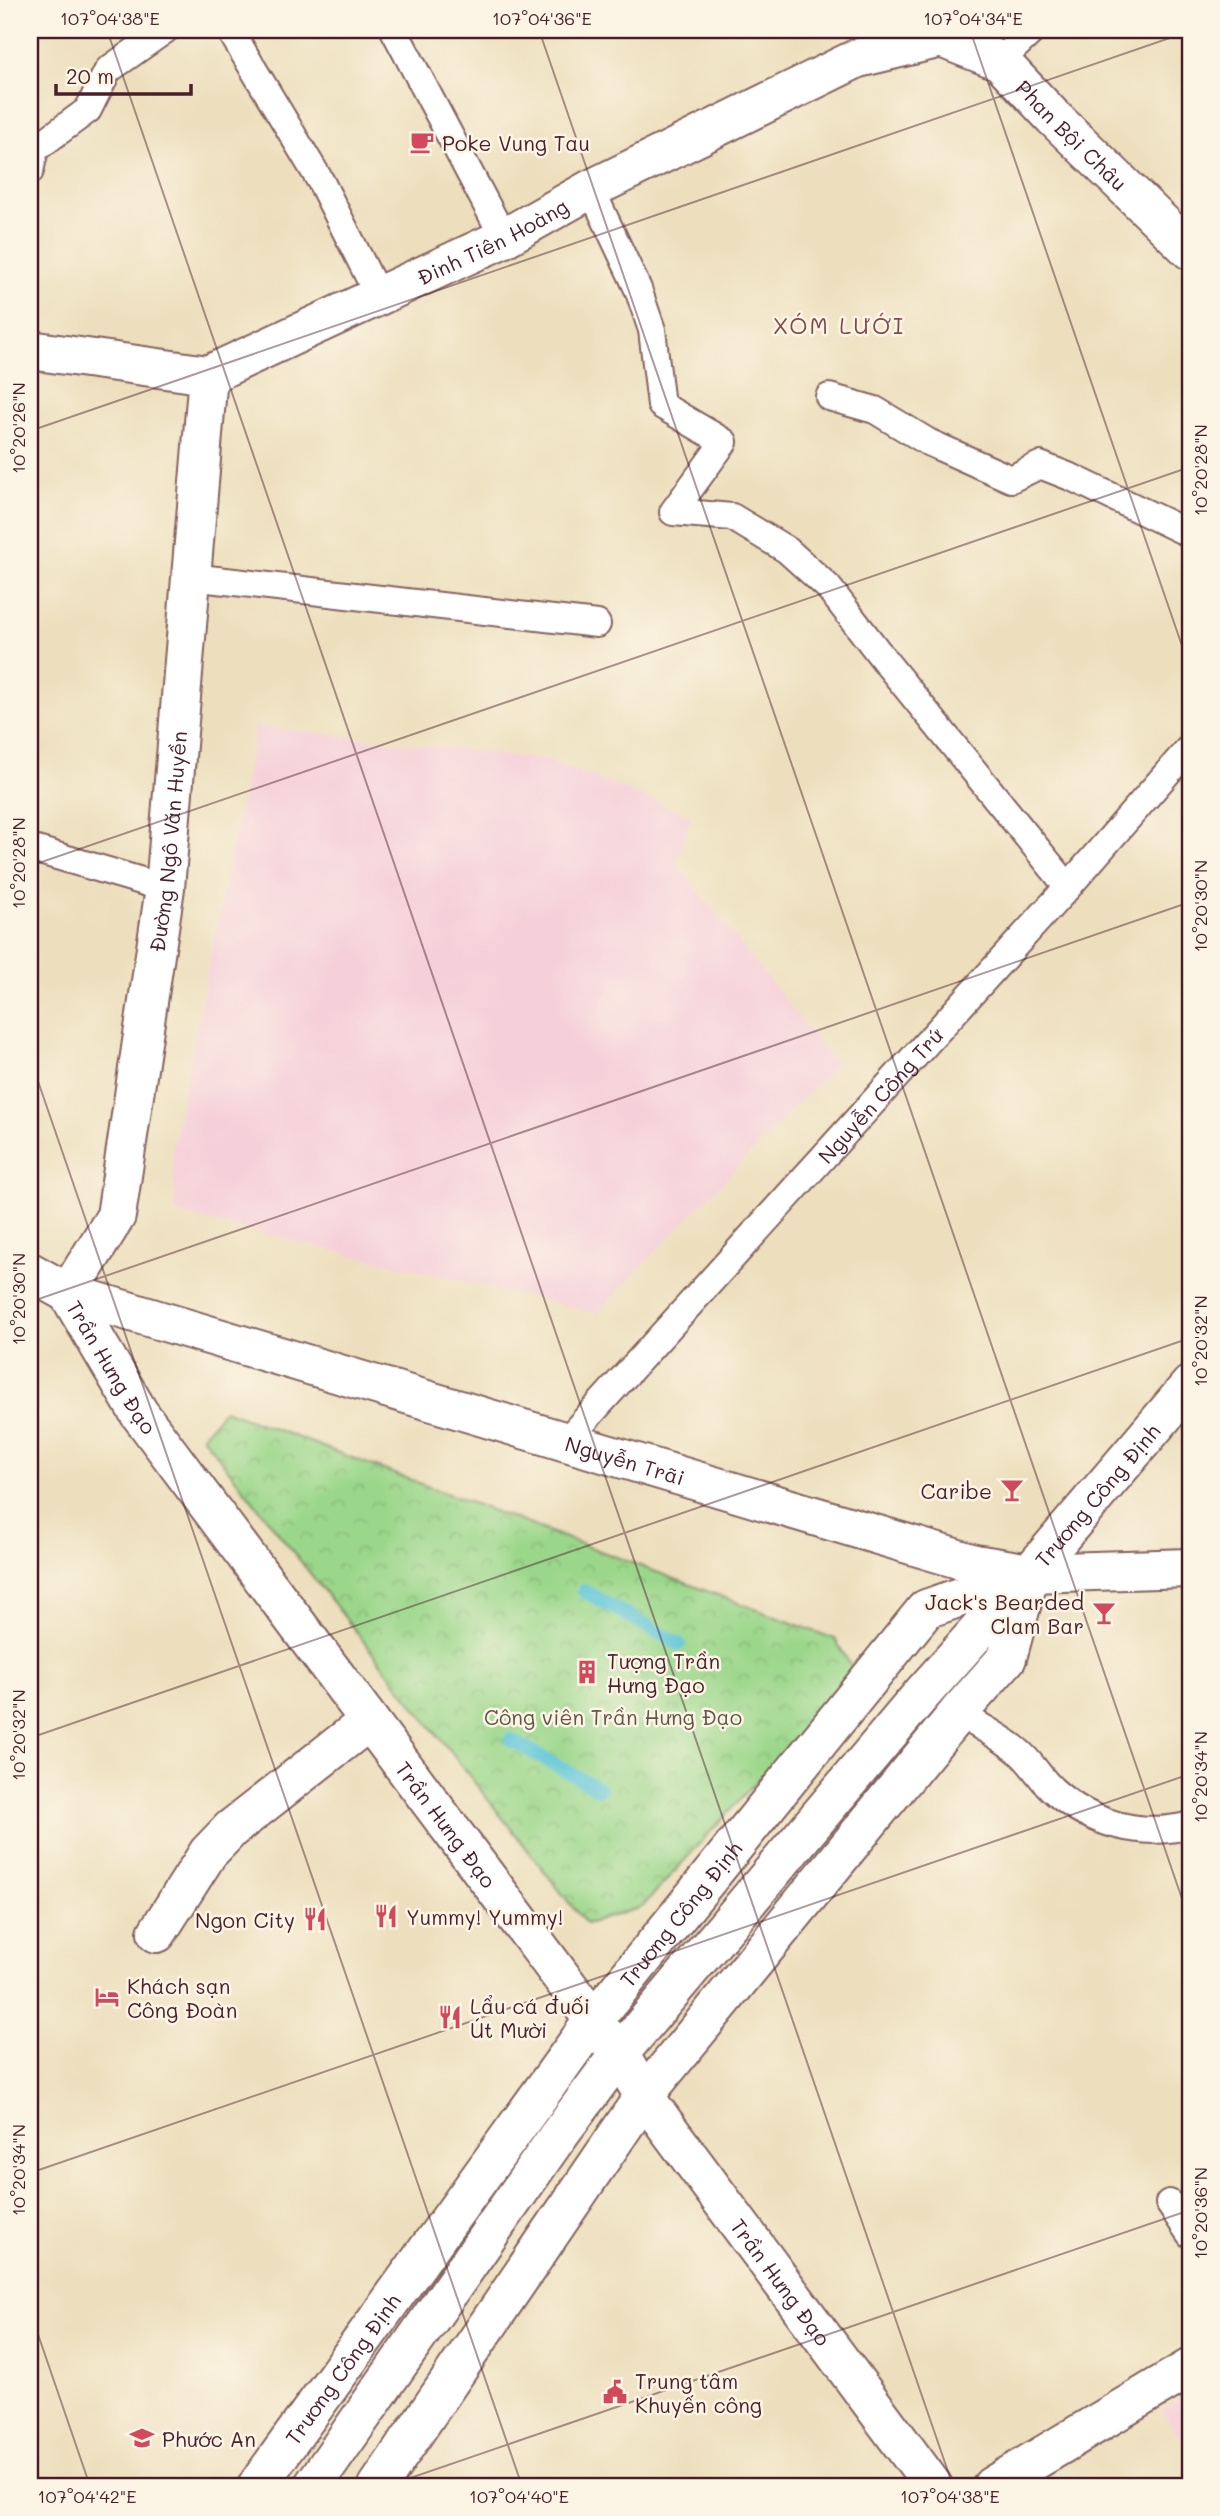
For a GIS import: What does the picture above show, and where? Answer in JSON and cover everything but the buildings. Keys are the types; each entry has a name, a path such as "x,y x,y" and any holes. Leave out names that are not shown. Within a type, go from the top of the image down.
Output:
{"main road":[{"name":"Đinh Tiên Hoàng","path":"208,375 504,238 591,189 858,58 943,32"},
{"name":"Phan Bội Châu","path":"943,32 1000,61 1053,117 1190,250"},
{"path":"30,350 208,375"},
{"name":"Đường Ngô Văn Huyền","path":"68,1293 116,1216 165,888 208,375"},
{"name":"Nguyễn Trãi","path":"30,1272 68,1293 975,1564 1030,1573 1190,1568"},
{"name":"Trần Hưng Đạo","path":"68,1293 139,1413 620,2054 644,2096 933,2486"},
{"name":"Trương Công Định","path":"313,2486 558,2136 620,2054 921,1695 1030,1573 1190,1385"},
{"name":"Trương Công Định","path":"378,2486 644,2096 1006,1658 1030,1573"},
{"name":"Trương Công Định","path":"257,2486 593,2021 926,1609 1030,1573"},
{"path":"157,1933 208,1853 231,1829 369,1721"},
{"path":"992,2486 1190,2368"}],"lane":[{"path":"30,171 35,149 88,110 108,70 164,30"},
{"path":"230,30 321,182 378,295"},
{"path":"394,30 504,238"},
{"path":"1000,61 1033,30"},
{"path":"591,189 638,289 652,330 661,405 724,442 673,512 733,517 787,550 828,587 897,677 1068,887"},
{"path":"829,397 875,410 928,442 1011,479 1040,465 1190,534"},
{"path":"191,577 597,624"},
{"name":"Nguyễn Công Trứ","path":"566,1441 1068,887 1190,747"},
{"path":"30,848 165,888"},
{"path":"958,1713 1018,1751 1053,1791 1088,1816 1123,1828 1171,1830 1190,1825"},
{"path":"1168,2203 1190,2234"}],"shaded area":[{"path":"256,726 549,760 692,816 676,863 836,1064 597,1313 176,1213 172,1152"},
{"path":"1190,2391 1190,2455 1162,2410"}],"green space":[{"name":"Công viên Trần Hưng Đạo","path":"224,1410 835,1639 855,1673 642,1907 586,1924 202,1436"}],"waterway":[{"path":"584,1591 679,1644"},
{"path":"511,1740 599,1789"}],"place":[{"name":"Poke Vung Tau","path":"422,142"},
{"name":"Caribe","path":"1012,1490"},
{"name":"Jack's Bearded Clam Bar","path":"1104,1613"},
{"name":"Tượng Trần Hưng Đạo","path":"587,1672"},
{"name":"Yummy! Yummy!","path":"386,1916"},
{"name":"Ngon City","path":"315,1919"},
{"name":"Khách sạn Công Đoàn","path":"107,1997"},
{"name":"Lẩu cá đuối Út Mười","path":"450,2017"},
{"name":"Trung tâm Khuyến công","path":"615,2392"},
{"name":"Phước An","path":"142,2438"}],"district":[{"name":"XÓM LƯỚI","path":"839,325"}]}
